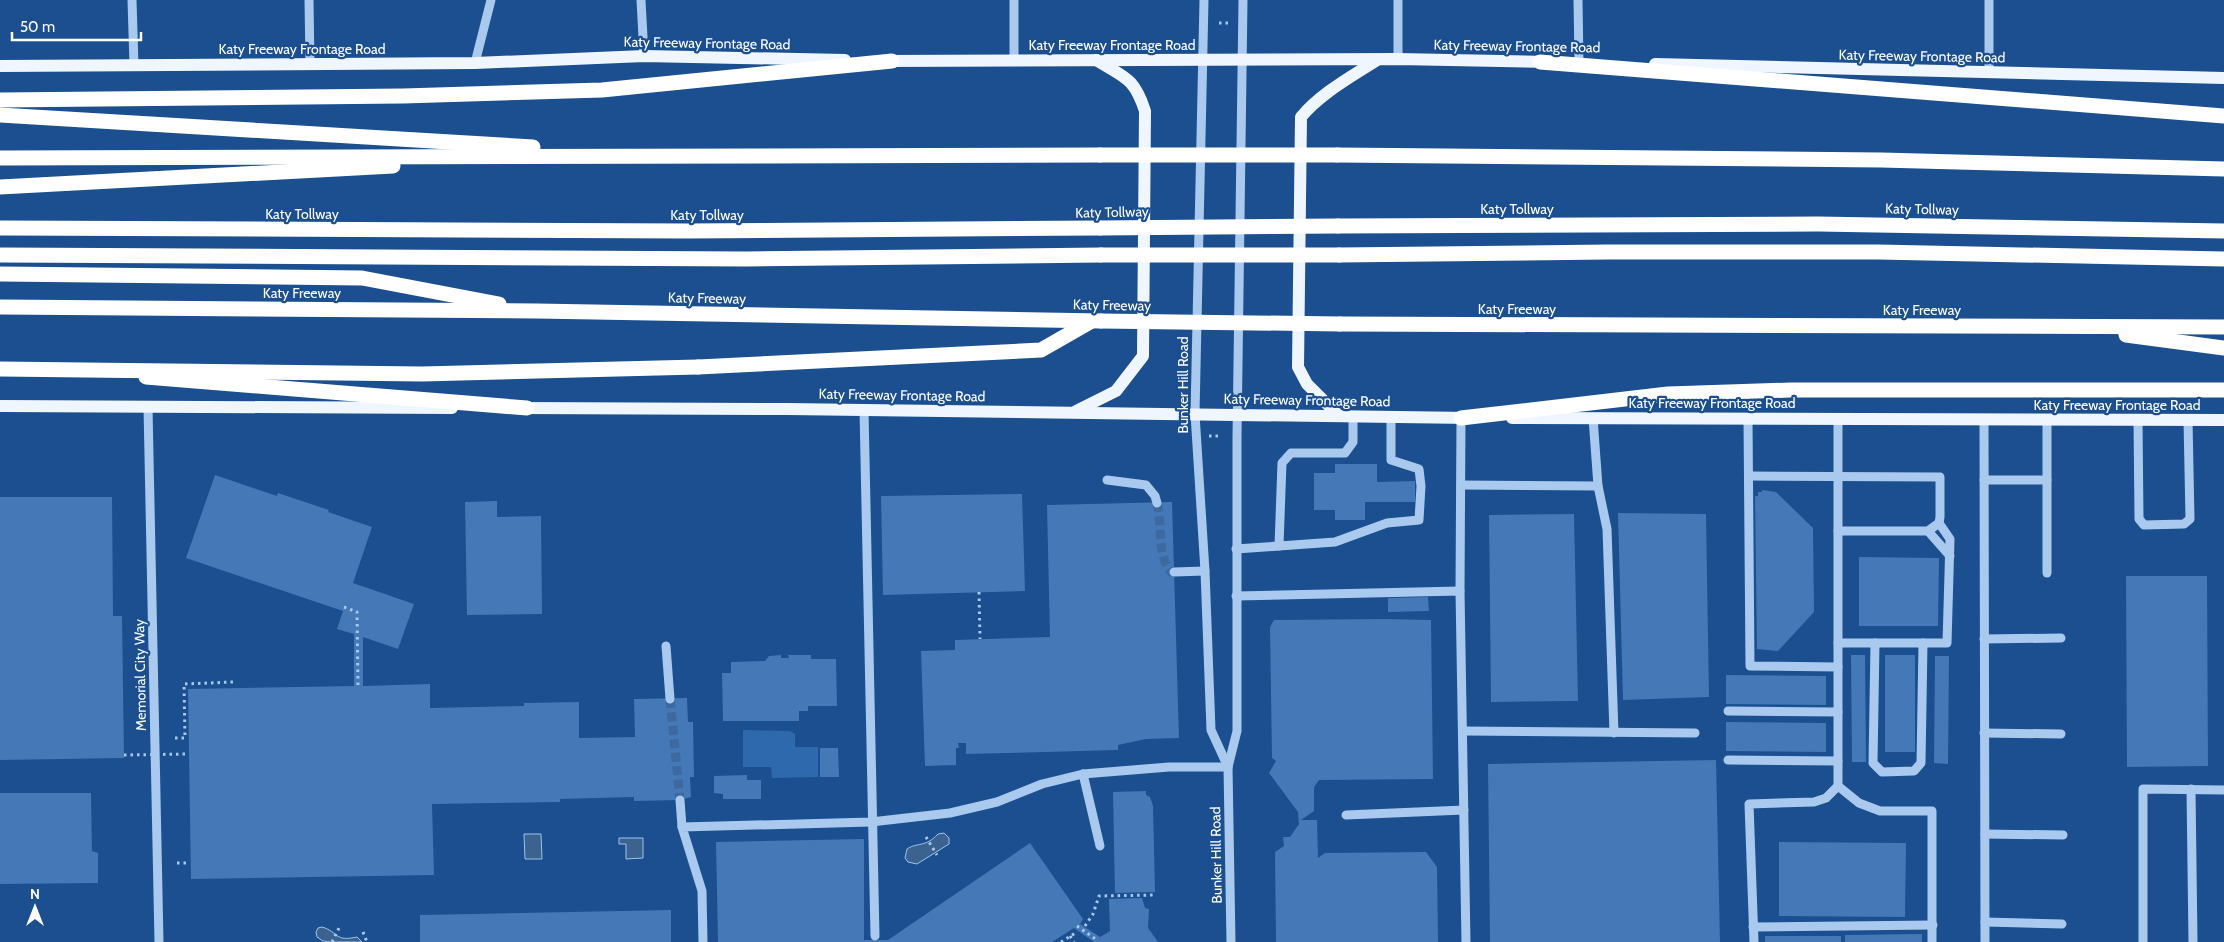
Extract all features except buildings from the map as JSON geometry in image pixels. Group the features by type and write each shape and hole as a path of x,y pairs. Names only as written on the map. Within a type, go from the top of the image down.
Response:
{"highway":[{"path":"0,100 403,96 602,90 892,61"},
{"path":"1540,62 2224,116"},
{"path":"0,115 679,156"},
{"path":"0,158 1337,155 1881,160 2224,169"},
{"path":"0,187 584,156"},
{"name":"Katy Tollway","path":"0,228 658,231 1818,224 2224,231"},
{"path":"0,255 717,259 1101,255 1878,252 2224,259"},
{"path":"0,274 362,278 537,311"},
{"name":"Katy Freeway","path":"0,307 537,311 1340,324 2224,327"},
{"path":"0,369 422,374 698,367 1041,350 1096,321"},
{"path":"2070,327 2224,348"},
{"path":"0,365 527,408"},
{"path":"1461,418 1668,394 1790,390 2224,390"}],"main road":[{"name":"Katy Freeway Frontage Road","path":"0,66 475,63 644,56 892,61 1398,59 2224,78"},
{"path":"1074,412 1116,391 1143,356 1145,111 1138,91 1130,80 1095,60"},
{"path":"1340,416 1307,384 1298,367 1301,117 1311,105 1378,60"},
{"name":"Katy Freeway Frontage Road","path":"0,406 864,410 1461,418 2224,420"}],"street":[{"path":"132,0 134,65"},
{"path":"309,0 310,64"},
{"path":"475,63 491,0"},
{"path":"642,0 644,56"},
{"path":"1014,0 1014,60"},
{"name":"Bunker Hill Road","path":"1204,0 1201,59 1195,414 1205,571 1211,730 1228,767"},
{"name":"Bunker Hill Road","path":"1231,942 1228,767 1236,731 1237,414 1243,0"},
{"path":"1398,0 1398,59"},
{"path":"1578,0 1579,63"},
{"path":"1989,0 1989,72"},
{"name":"Memorial City Way","path":"148,407 159,942"},
{"path":"864,410 875,936"},
{"path":"1279,546 1282,463 1290,454 1345,453 1353,442 1353,416"},
{"path":"1236,549 1335,542 1388,523 1419,520 1421,486 1419,469 1392,460 1391,416"},
{"path":"1461,418 1460,591 1466,942"},
{"path":"1593,418 1598,486 1607,529 1614,733"},
{"path":"1748,418 1750,666 1838,667"},
{"path":"1754,942 1749,804 1814,802 1826,798 1838,786 1838,419"},
{"path":"1984,419 1985,942"},
{"path":"2047,420 2047,573"},
{"path":"2138,420 2139,519 2144,525 2184,524 2190,519 2188,420"},
{"path":"1749,476 1940,477 1939,523 1950,539 1947,642 1838,642"},
{"path":"1107,480 1146,485 1155,496 1157,503"},
{"path":"1984,480 2047,480"},
{"path":"1462,485 1598,486"},
{"path":"1838,530 1928,531 1939,523"},
{"path":"1928,531 1950,556"},
{"path":"1174,572 1205,571"},
{"path":"1236,596 1460,591"},
{"path":"1984,638 2061,638"},
{"path":"1875,642 1873,763 1882,772 1914,771 1922,763 1924,642"},
{"path":"666,646 670,699"},
{"path":"1728,711 1838,712"},
{"path":"1463,731 1695,733"},
{"path":"1984,733 2061,734"},
{"path":"1728,760 1838,761"},
{"path":"682,827 872,822 950,813 997,802 1042,784 1083,774 1169,767 1228,767"},
{"path":"1083,774 1100,846"},
{"path":"1838,786 1859,803 1880,811 1932,811 1932,942"},
{"path":"2143,942 2143,790 2224,790"},
{"path":"2191,790 2193,942"},
{"path":"680,800 682,827 702,891 703,942"},
{"path":"1346,815 1464,810"},
{"path":"1985,834 2063,835"},
{"path":"1985,922 2062,924"},
{"path":"1753,927 1933,925"}],"path":[{"path":"1219,23 1232,23"},
{"path":"1208,436 1218,436"},
{"path":"979,592 980,639"},
{"path":"344,607 357,612 358,686"},
{"path":"175,738 184,738 184,684 233,682"},
{"path":"124,754 188,754"},
{"path":"926,837 937,855"},
{"path":"177,862 189,863"},
{"path":"1085,926 1093,914 1099,896 1154,895"},
{"path":"1077,926 1097,940"},
{"path":"332,942 340,928"},
{"path":"363,932 367,942"},
{"path":"1061,942 1077,932"},
{"path":"1070,936 1074,942"}],"shaded area":[{"path":"743,730 790,731 795,734 795,747 818,747 818,777 772,778 771,767 743,767"},
{"path":"944,833 949,838 949,844 917,864 908,862 905,858 907,849 925,843 938,834"},
{"path":"524,834 541,834 542,859 525,859"},
{"path":"619,838 643,838 643,858 626,859 626,844 619,844"},
{"path":"322,927 340,937 357,937 362,942 323,941 317,937 316,932 318,928"}],"tunnel":[{"path":"1157,503 1163,557 1171,572 1174,572"},
{"path":"670,699 680,800"}]}
